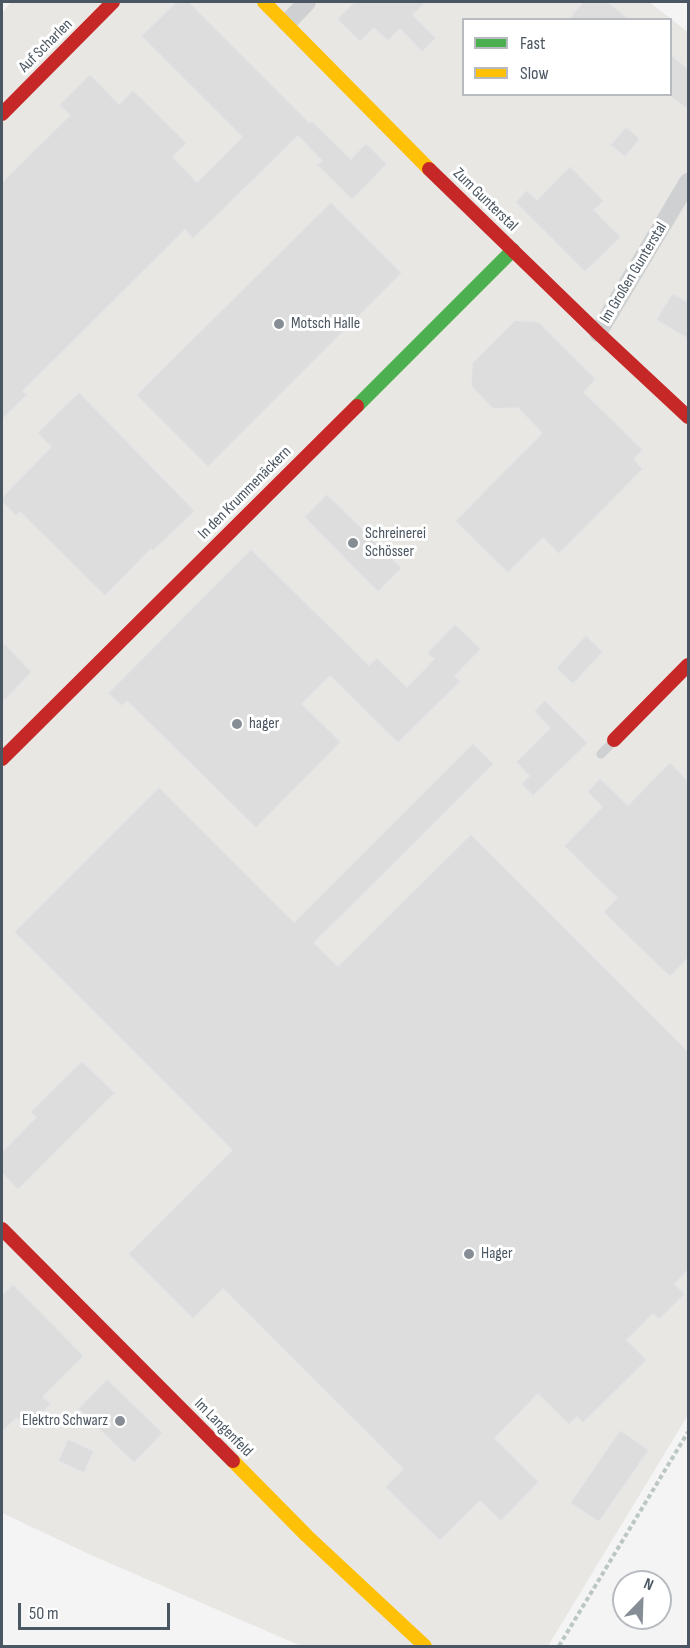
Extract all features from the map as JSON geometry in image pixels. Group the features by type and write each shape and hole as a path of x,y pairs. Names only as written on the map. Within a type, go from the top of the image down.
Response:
{"street":[{"name":"Auf Scharlen","path":"2,114 113,2"},
{"name":"Zum Gunterstal","path":"264,2 419,159 688,417"},
{"path":"287,24 307,2"},
{"name":"Im Großen Gunterstal","path":"598,333 688,182"},
{"name":"In den Krummenäckern","path":"2,759 513,250"},
{"path":"614,740 688,665"},
{"name":"Im Langenfeld","path":"2,1229 308,1536 425,1647"}],"lane":[{"path":"601,754 614,740"}],"path":[{"path":"559,1647 688,1432"}],"shaded area":[{"path":"11,2 649,2 670,18 462,18 462,96 672,96 672,20 688,32 688,1415 548,1646 301,1646 91,1555 2,1513 2,13"}],"building":[{"path":"176,2 189,2 310,123 312,121 351,159 366,143 387,164 352,200 317,165 322,161 298,136 193,239 185,230 23,391 27,395 2,420 2,182 70,115 59,105 90,74 119,104 133,90 187,143 173,157 197,182 242,137 141,36"},
{"path":"354,2 426,2 413,15 436,38 422,52 400,29 388,41 374,28 360,42 337,19"},
{"path":"583,2 608,2 628,18 570,18"},
{"path":"672,56 688,69 688,110 670,96 672,96"},
{"path":"626,127 640,139 625,157 610,145"},
{"path":"570,166 604,201 594,210 621,237 585,272 515,202 527,190 537,200"},
{"path":"331,202 402,273 208,467 136,395"},
{"path":"672,293 688,302 688,339 656,320"},
{"path":"515,320 539,322 596,379 584,392 643,450 634,459 643,469 559,554 543,538 508,573 455,521 542,433 518,408 493,409 471,386 472,363"},
{"path":"79,392 195,511 153,551 151,549 105,596 20,512 16,516 2,502 2,497 51,447 37,433"},
{"name":"Schreinerei Schösser","path":"327,494 402,568 378,592 304,517"},
{"path":"251,549 369,665 377,658 407,687 434,659 427,653 455,624 481,649 455,676 461,681 398,743 330,676 302,704 341,742 256,828 127,701 122,706 108,693"},
{"path":"586,635 603,652 573,684 556,668"},
{"path":"2,641 32,672 2,703"},
{"path":"545,700 588,743 533,796 521,784 529,776 516,762 550,728 534,711"},
{"path":"473,743 494,764 314,943 338,966 471,834 688,1051 688,1270 675,1284 685,1294 659,1320 653,1314 627,1340 647,1360 583,1423 577,1417 569,1425 538,1394 495,1438 539,1482 501,1521 480,1501 440,1541 385,1487 403,1469 223,1289 193,1319 128,1254 232,1150 14,932 159,787 294,922"},
{"path":"670,762 688,781 688,958 670,977 603,912 617,898 564,846 602,807 587,792 600,778 628,805"},
{"path":"82,1061 115,1093 18,1190 2,1173 2,1152 36,1117 30,1112"},
{"path":"13,1284 84,1356 43,1397 51,1404 27,1428 17,1418 2,1432 2,1295"},
{"name":"Elektro Schwarz","path":"107,1379 163,1433 134,1463 78,1409"},
{"path":"620,1430 649,1450 599,1522 570,1503"},
{"path":"68,1439 94,1451 84,1473 58,1461"}],"traffic: fast":[{"path":"357,406 513,250"}],"traffic: slow":[{"path":"264,2 429,169"},
{"path":"233,1461 307,1536 425,1646"}],"traffic: jam":[{"path":"2,114 113,2"},
{"path":"429,169 688,417"},
{"path":"2,759 357,406"},
{"path":"614,740 688,665"},
{"path":"2,1229 233,1461"}],"place":[{"name":"Motsch Halle","path":"279,324"},
{"name":"Schreinerei Schösser","path":"353,543"},
{"name":"hager","path":"237,724"},
{"name":"Hager","path":"469,1254"},
{"name":"Elektro Schwarz","path":"120,1421"}]}
